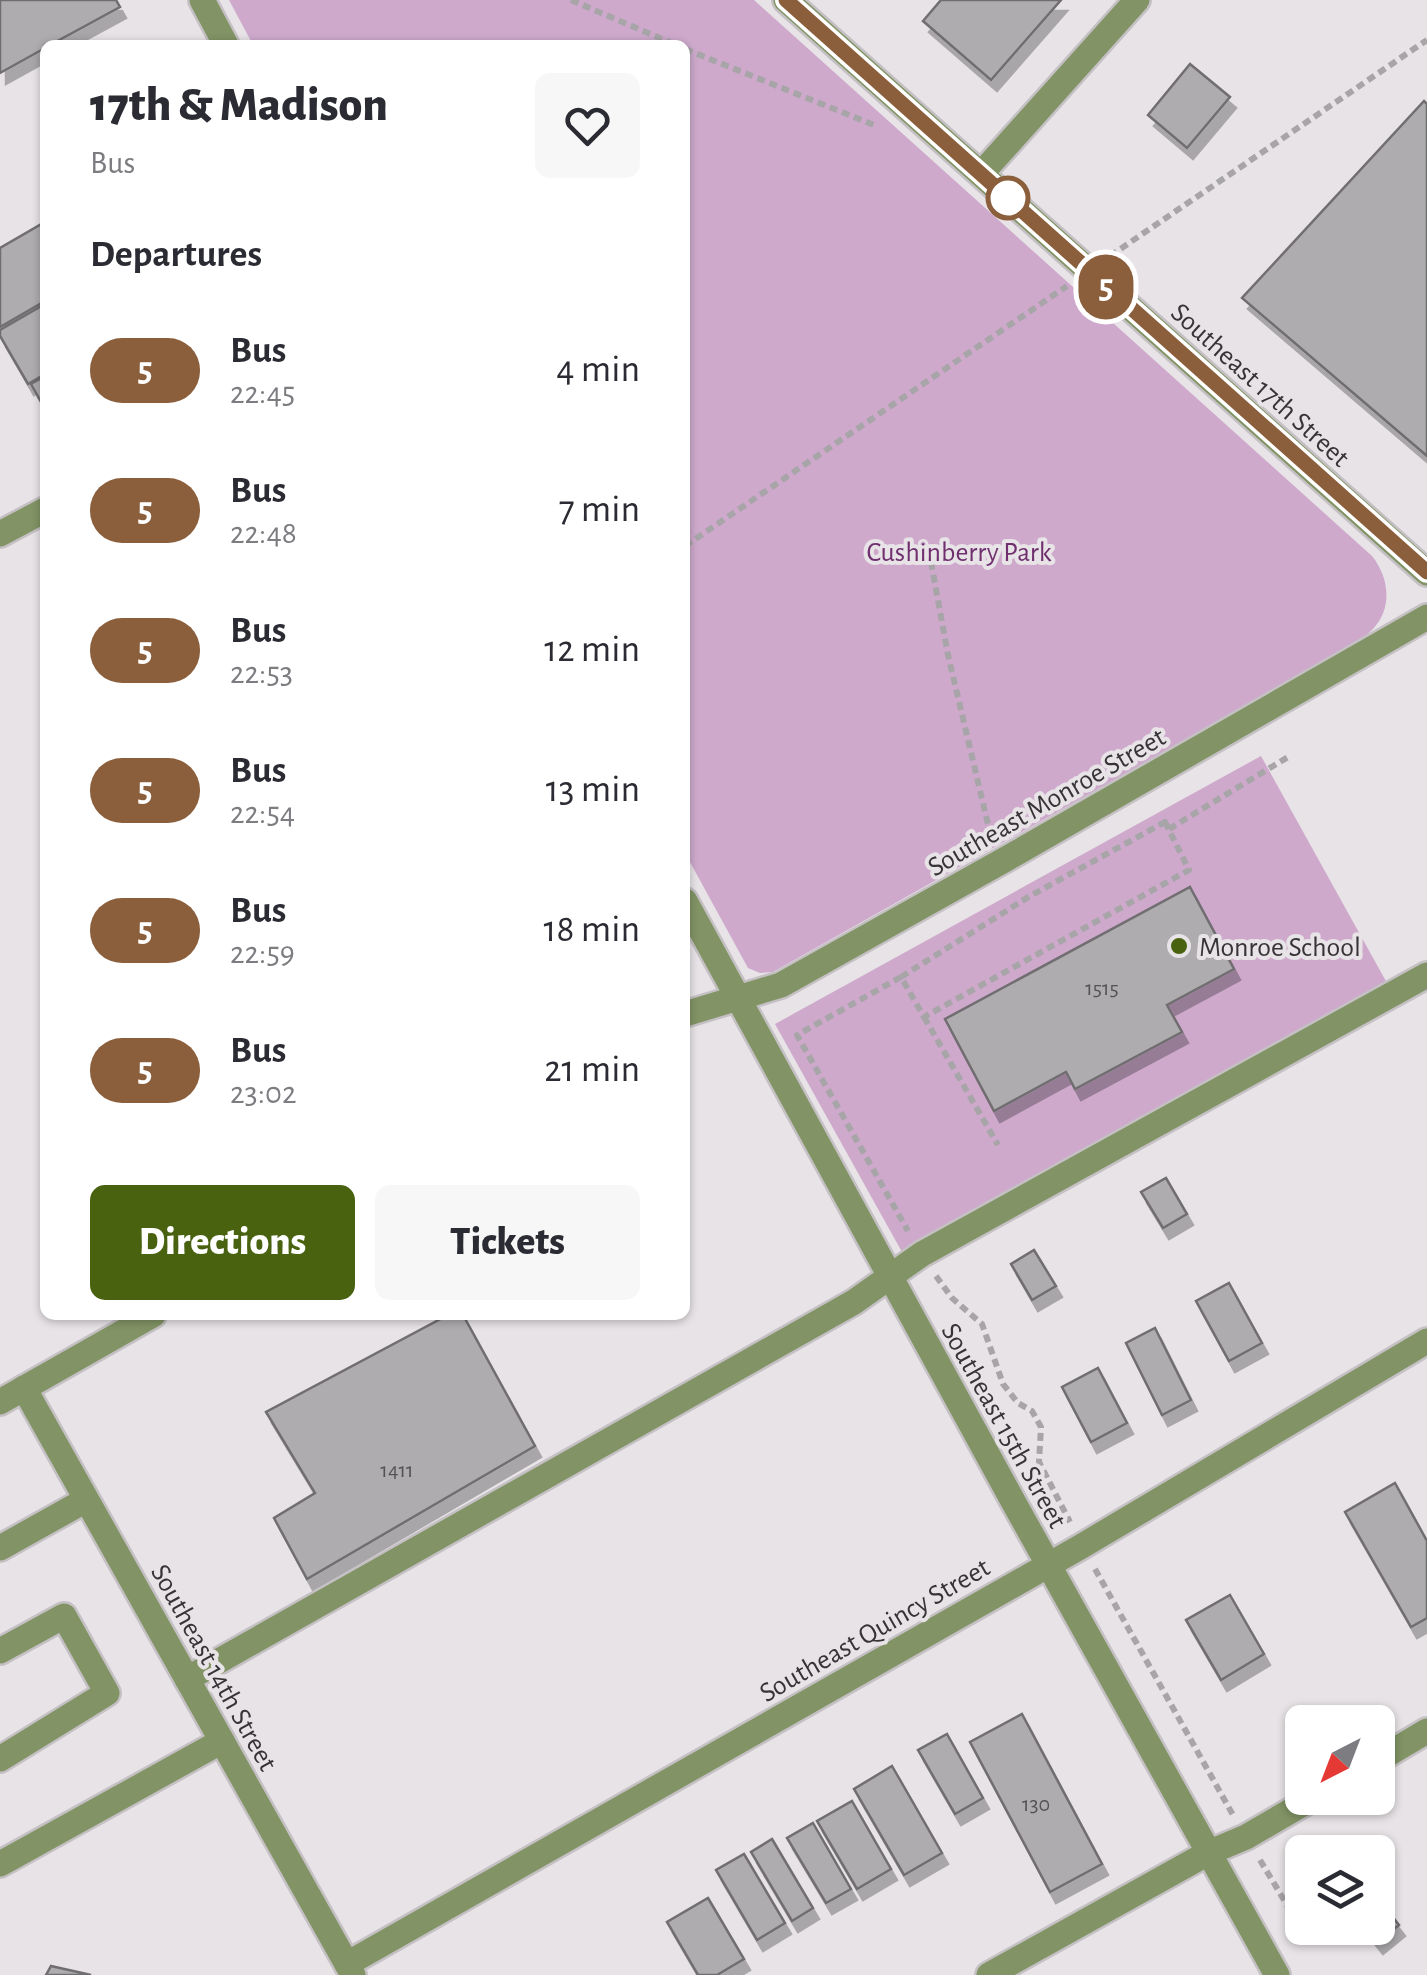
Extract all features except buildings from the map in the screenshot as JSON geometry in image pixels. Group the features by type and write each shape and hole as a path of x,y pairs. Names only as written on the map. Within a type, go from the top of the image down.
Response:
{"street":[{"path":"202,0 223,40"},
{"name":"Southeast 17th Street","path":"786,0 1427,572"},
{"path":"982,174 1137,0"},
{"path":"0,534 40,513"},
{"name":"Southeast Monroe Street","path":"690,1012 781,985 1427,616"},
{"name":"Southeast 15th Street","path":"690,911 1277,1975"},
{"path":"187,1679 836,1312 922,1254 1427,975"},
{"path":"0,1402 144,1320"},
{"name":"Southeast Quincy Street","path":"350,1970 1082,1546 1427,1341"},
{"name":"Southeast 14th Street","path":"24,1388 350,1970"},
{"path":"0,1548 86,1500"},
{"path":"0,1651 64,1616 106,1694 0,1760"},
{"path":"1395,1750 1427,1730"},
{"path":"0,1832 8,1860 222,1741"},
{"path":"989,1975 1285,1814"}],"path":[{"path":"571,0 664,40"},
{"path":"1112,254 1427,40"},
{"path":"690,51 874,125"},
{"path":"690,543 1058,292"},
{"path":"931,562 988,832 1006,859"},
{"path":"1169,829 1288,757"},
{"path":"924,1016 1189,870 1165,822 1030,896 901,977 797,1035 922,1254 952,1298 982,1324 1003,1384 1042,1427 1039,1462 1082,1546 1285,1902"},
{"path":"901,977 998,1145"}],"green space":[{"name":"Cushinberry Park","path":"229,0 754,0 1372,556 1385,583 1384,612 1361,639 1320,664 773,972 760,973 748,968 690,862 690,40 250,40"},
{"path":"1261,756 1387,983 902,1252 775,1024"}],"bus line":[{"name":"5","path":"786,0 1427,572"}],"place":[{"name":"Monroe School","path":"1179,946"}]}
